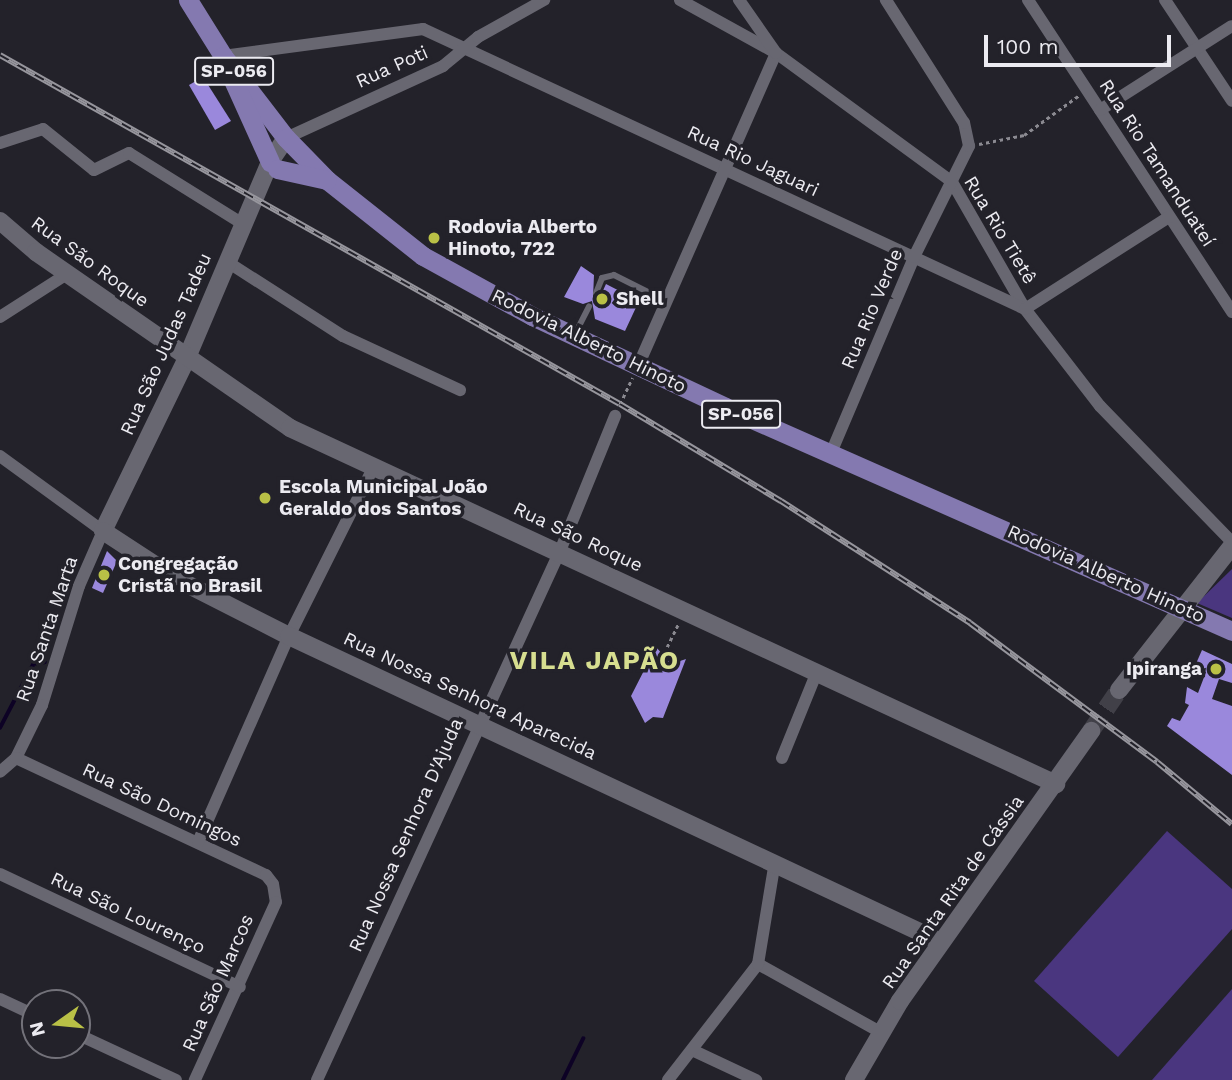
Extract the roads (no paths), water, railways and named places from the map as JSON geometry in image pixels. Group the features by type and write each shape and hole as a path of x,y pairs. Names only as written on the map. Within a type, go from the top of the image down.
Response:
{"main road":[{"name":"Rodovia Alberto Hinoto","path":"188,0 223,56 292,144 327,180 423,256 638,366 1232,631"},
{"path":"223,56 269,172 327,180"}],"street":[{"name":"Rua Poti","path":"292,144 426,75 464,48 544,0"},
{"name":"Rua Rio Tietê","path":"680,0 776,53 952,182 1025,309 1141,452 1232,544"},
{"path":"638,366 727,171 776,53 739,0"},
{"name":"Rua Rio Verde","path":"831,453 914,257 969,146 964,124 886,0"},
{"name":"Rua Rio Tamanduateí","path":"1028,0 1232,312"},
{"path":"1165,0 1232,101"},
{"path":"1100,110 1232,26"},
{"name":"Rua Rio Jaguari","path":"223,56 423,29 1025,309"},
{"path":"0,143 43,129 94,170 129,153 244,222"},
{"name":"Rua São Judas Tadeu","path":"103,531 187,358 244,222 269,172 292,144"},
{"path":"1025,309 1169,218"},
{"name":"Rua São Roque","path":"0,221 67,274 290,428 560,551 1056,784"},
{"path":"226,261 343,336 460,390"},
{"path":"0,317 67,274"},
{"name":"Rua Nossa Senhora D'Ajuda","path":"317,1080 478,722 560,551 615,416"},
{"name":"Rua Nossa Senhora Aparecida","path":"0,456 103,531 175,578 289,636 775,861 941,942"},
{"path":"198,842 289,636 373,468"},
{"name":"Rua Santa Marta","path":"0,772 16,758 42,705 79,586 103,531"},
{"path":"1119,690 1179,608 1232,544"},
{"path":"782,758 817,672"},
{"name":"Rua Santa Rita de Cássia","path":"854,1080 941,942 1056,784 1091,731"},
{"name":"Rua São Domingos","path":"16,758 266,875 276,902"},
{"path":"668,1080 758,964 775,861"},
{"name":"Rua São Lourenço","path":"0,874 240,986"},
{"name":"Rua São Marcos","path":"195,1080 276,902"},
{"path":"758,964 882,1032"},
{"path":"0,999 21,1009"},
{"path":"91,1041 176,1080"},
{"path":"692,1050 756,1080"}],"lane":[{"path":"596,293 602,278 614,275 666,301"},
{"path":"575,336 589,306"}],"waterway":[{"path":"0,728 33,665 45,662"},
{"path":"563,1080 583,1039"}],"tunnel":[{"path":"1091,731 1119,690"}],"railway":[{"path":"0,55 620,404 781,501 970,623 1157,762 1232,824"}],"place":[{"name":"Rodovia Alberto Hinoto, 722","path":"434,238"},
{"name":"Shell","path":"602,299"},
{"name":"Escola Municipal João Geraldo dos Santos","path":"265,498"},
{"name":"Congregação Cristã no Brasil","path":"104,575"},
{"name":"Ipiranga","path":"1216,669"}],"district":[{"name":"VILA JAPÃO","path":"595,661"}]}
